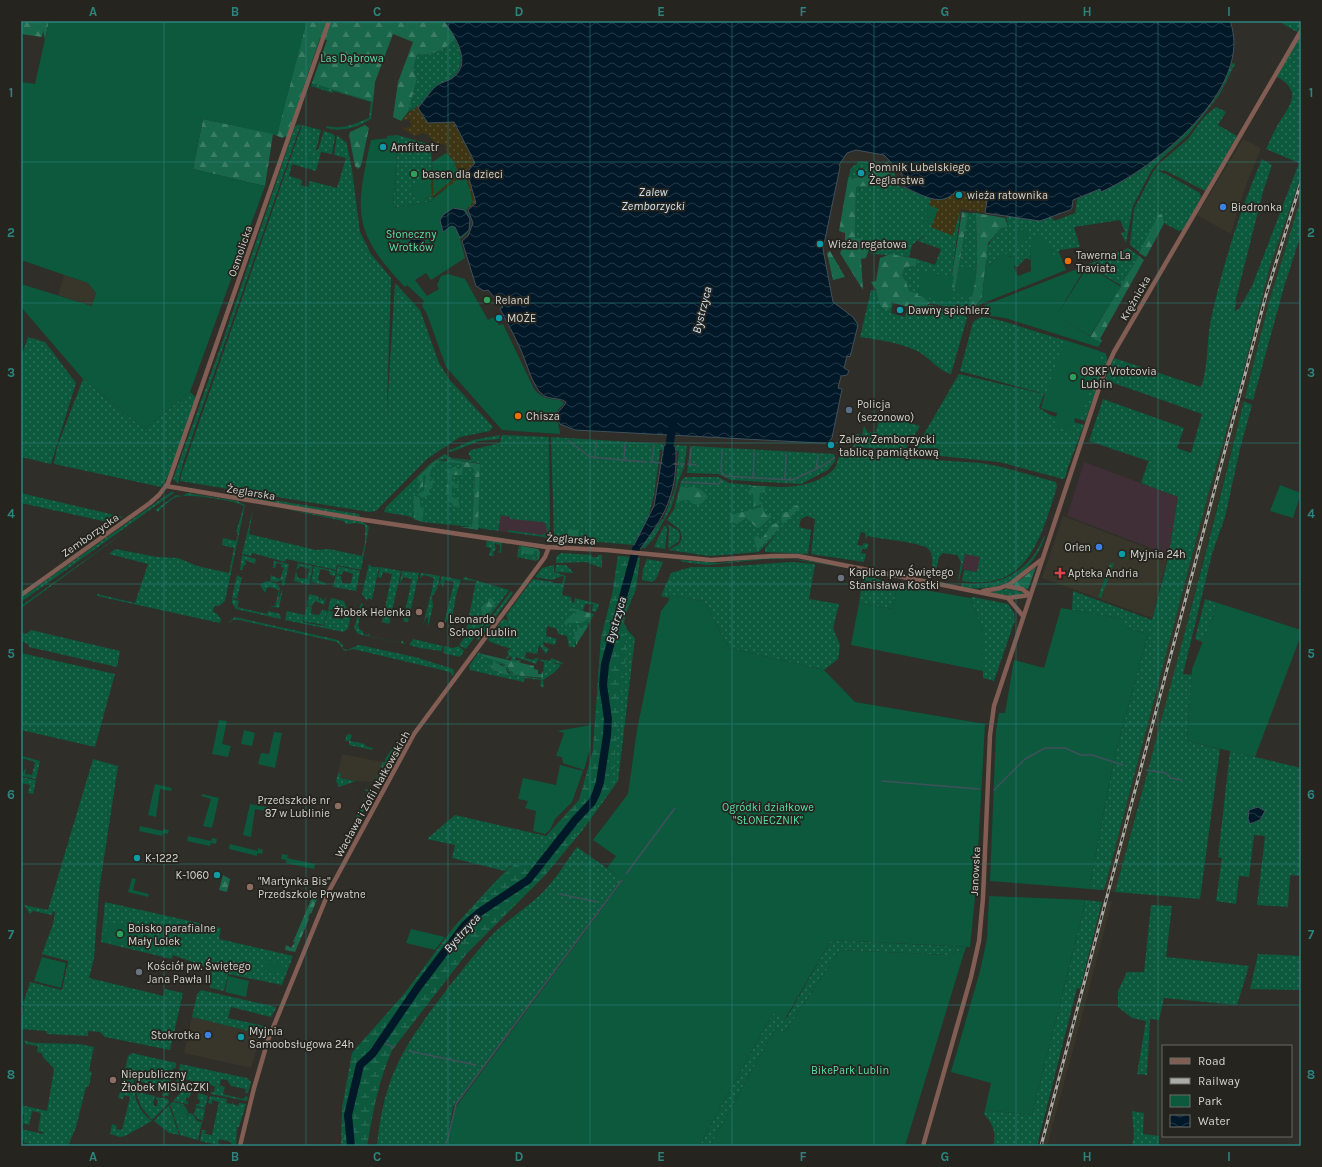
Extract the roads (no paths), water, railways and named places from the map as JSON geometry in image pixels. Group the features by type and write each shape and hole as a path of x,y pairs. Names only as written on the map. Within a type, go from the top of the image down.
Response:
{"street":[{"name":"Osmolicka","path":"166,486 203,385 328,21"},
{"name":"Krężnicka","path":"1030,595 1110,358 1301,31"},
{"name":"Żeglarska","path":"166,486 365,520 549,547 620,551 715,560 777,556 804,557 1008,598 1030,595"},
{"name":"Zemborzycka","path":"21,595 150,503 166,486"},
{"name":"Wacława i Zofii Nałkowskich","path":"240,1146 254,1088 268,1040 329,891 414,734 545,557 549,547"},
{"name":"Żeglarska","path":"975,591 990,590 1005,586 1016,580 1041,560"},
{"name":"Żeglarska","path":"1005,586 1022,589 1030,595"},
{"name":"Janowska","path":"922,1146 976,960 982,914 991,723 997,695 1030,595"},
{"path":"1008,598 1023,616"}],"water":[{"name":"Zalew Zemborzycki","path":"444,21 1230,21 1234,47 1228,73 1214,98 1195,123 1172,145 1147,165 1123,181 1101,192 1100,189 1073,200 1072,208 1070,210 1040,221 985,213 988,195 956,191 944,199 924,196 904,187 902,174 884,155 856,150 847,153 839,165 840,167 823,249 833,302 853,317 858,325 850,357 847,356 844,368 849,371 847,375 841,376 838,388 842,389 832,438 827,443 820,443 575,430 560,424 557,414 566,402 546,397 539,391 532,380 518,343 500,309 503,307 488,290 484,291 476,286 462,241 468,236 473,223 468,210 476,203 467,172 475,163 454,122 428,123 418,108 433,89 439,84 451,79 458,73 461,66 462,58 457,42"},
{"path":"453,208 464,210 470,219 469,230 460,238 455,227 451,226 443,232 440,220 443,215"},
{"path":"410,239 425,240 425,247 409,247"},
{"path":"664,445 675,446 676,468 674,484 659,522 632,560 631,553 634,545 654,506"},
{"path":"1258,807 1265,811 1260,820 1250,824 1248,819 1249,810"}],"waterway":[{"name":"Bystrzyca","path":"668,455 673,423"},
{"path":"569,441 590,457 646,462"},
{"path":"595,457 596,442"},
{"path":"624,460 625,444"},
{"path":"652,462 654,446"},
{"path":"690,464 691,448"},
{"path":"722,450 721,471 725,476 792,480 822,466 834,458"},
{"path":"753,478 754,452"},
{"path":"785,479 786,454"},
{"path":"816,469 818,455"},
{"path":"650,462 662,463"},
{"path":"674,464 684,464"},
{"path":"688,464 696,465"},
{"path":"682,482 719,484 721,480"},
{"name":"Bystrzyca","path":"351,1146 348,1115 360,1065 373,1053 418,987 465,925 480,912 528,880 576,819 592,802 596,794 600,782 607,735 608,719 603,685 605,664 636,549"},
{"path":"994,790 1025,759 1045,748 1065,748 1081,755 1092,755 1123,765"},
{"path":"1146,770 1166,773 1171,778 1182,780"},
{"path":"882,781 979,789"},
{"path":"626,874 675,808"},
{"path":"446,1146 456,1104 622,880"},
{"path":"560,894 597,902"},
{"path":"380,1042 394,1047"},
{"path":"409,1051 476,1065"}],"railway":[{"path":"1041,1146 1266,295 1301,182"}],"place":[{"name":"Amfiteatr","path":"383,147"},
{"name":"Pomnik Lubelskiego Żeglarstwa","path":"861,173"},
{"name":"basen dla dzieci","path":"414,174"},
{"name":"wieża ratownika","path":"959,195"},
{"name":"Biedronka","path":"1223,207"},
{"name":"Wieża regatowa","path":"820,244"},
{"name":"Tawerna La Traviata","path":"1068,261"},
{"name":"Reland","path":"487,300"},
{"name":"Dawny spichlerz","path":"900,310"},
{"name":"MOŻE","path":"499,318"},
{"name":"OSKF Vrotcovia Lublin","path":"1073,377"},
{"name":"Policja (sezonowo)","path":"849,410"},
{"name":"Chisza","path":"518,416"},
{"name":"Zalew Zemborzycki tablicą pamiątkową","path":"831,445"},
{"name":"Orlen","path":"1099,547"},
{"name":"Myjnia 24h","path":"1122,554"},
{"name":"Apteka Andria","path":"1060,573"},
{"name":"Kaplica pw. Świętego Stanisława Kostki","path":"841,578"},
{"name":"Żłobek Helenka","path":"419,612"},
{"name":"Leonardo School Lublin","path":"441,625"},
{"name":"Przedszkole nr 87 w Lublinie","path":"338,806"},
{"name":"K-1222","path":"137,858"},
{"name":"K-1060","path":"217,875"},
{"name":"\"Martynka Bis\" Przedszkole Prywatne","path":"250,887"},
{"name":"Boisko parafialne Mały Lolek","path":"120,934"},
{"name":"Kościół pw. Świętego Jana Pawła II","path":"139,972"},
{"name":"Stokrotka","path":"208,1035"},
{"name":"Myjnia Samoobsługowa 24h","path":"241,1037"},
{"name":"Niepubliczny Żłobek MISIACZKI","path":"113,1080"}],"park label":[{"name":"Las Dąbrowa","path":"352,58"},
{"name":"Słoneczny Wrotków","path":"411,240"},
{"name":"Ogródki działkowe \"SŁONECZNIK\"","path":"768,813"},
{"name":"BikePark Lublin","path":"850,1070"}]}
